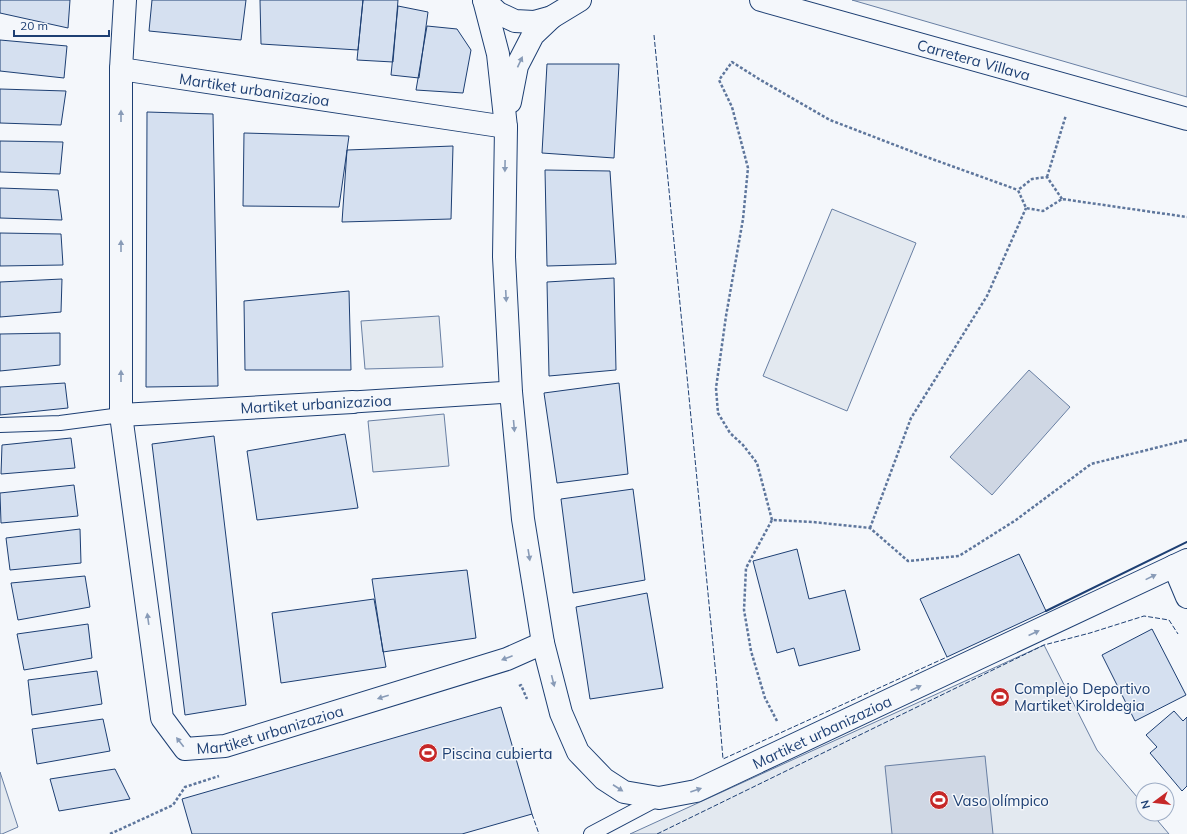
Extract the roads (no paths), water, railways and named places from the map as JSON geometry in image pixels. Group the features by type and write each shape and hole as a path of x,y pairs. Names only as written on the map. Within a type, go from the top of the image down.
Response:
{"street":[{"name":"Martiket urbanizazioa","path":"125,0 121,69 121,415 162,718 185,749 225,746 507,659 543,643"},
{"name":"Martiket urbanizazioa","path":"484,0 498,54 506,127 504,257 511,392 522,519 543,643 561,713 578,752 604,779 624,792 658,798 696,790 1180,563 1187,597"},
{"path":"484,0 498,13 515,21 534,22 568,6"},
{"name":"Carretera Villava","path":"761,0 1187,119"},
{"name":"Martiket urbanizazioa","path":"506,127 517,66 533,35 568,6"},
{"name":"Martiket urbanizazioa","path":"121,69 506,127"},
{"name":"Martiket urbanizazioa","path":"121,415 511,392"}],"lane":[{"path":"0,425 60,423 121,415"},
{"path":"591,834 658,798"}],"place":[{"name":"Complejo Deportivo Martiket Kiroldegia","path":"1000,697"},
{"name":"Piscina cubierta","path":"428,753"},
{"name":"Vaso olímpico","path":"939,800"}]}
